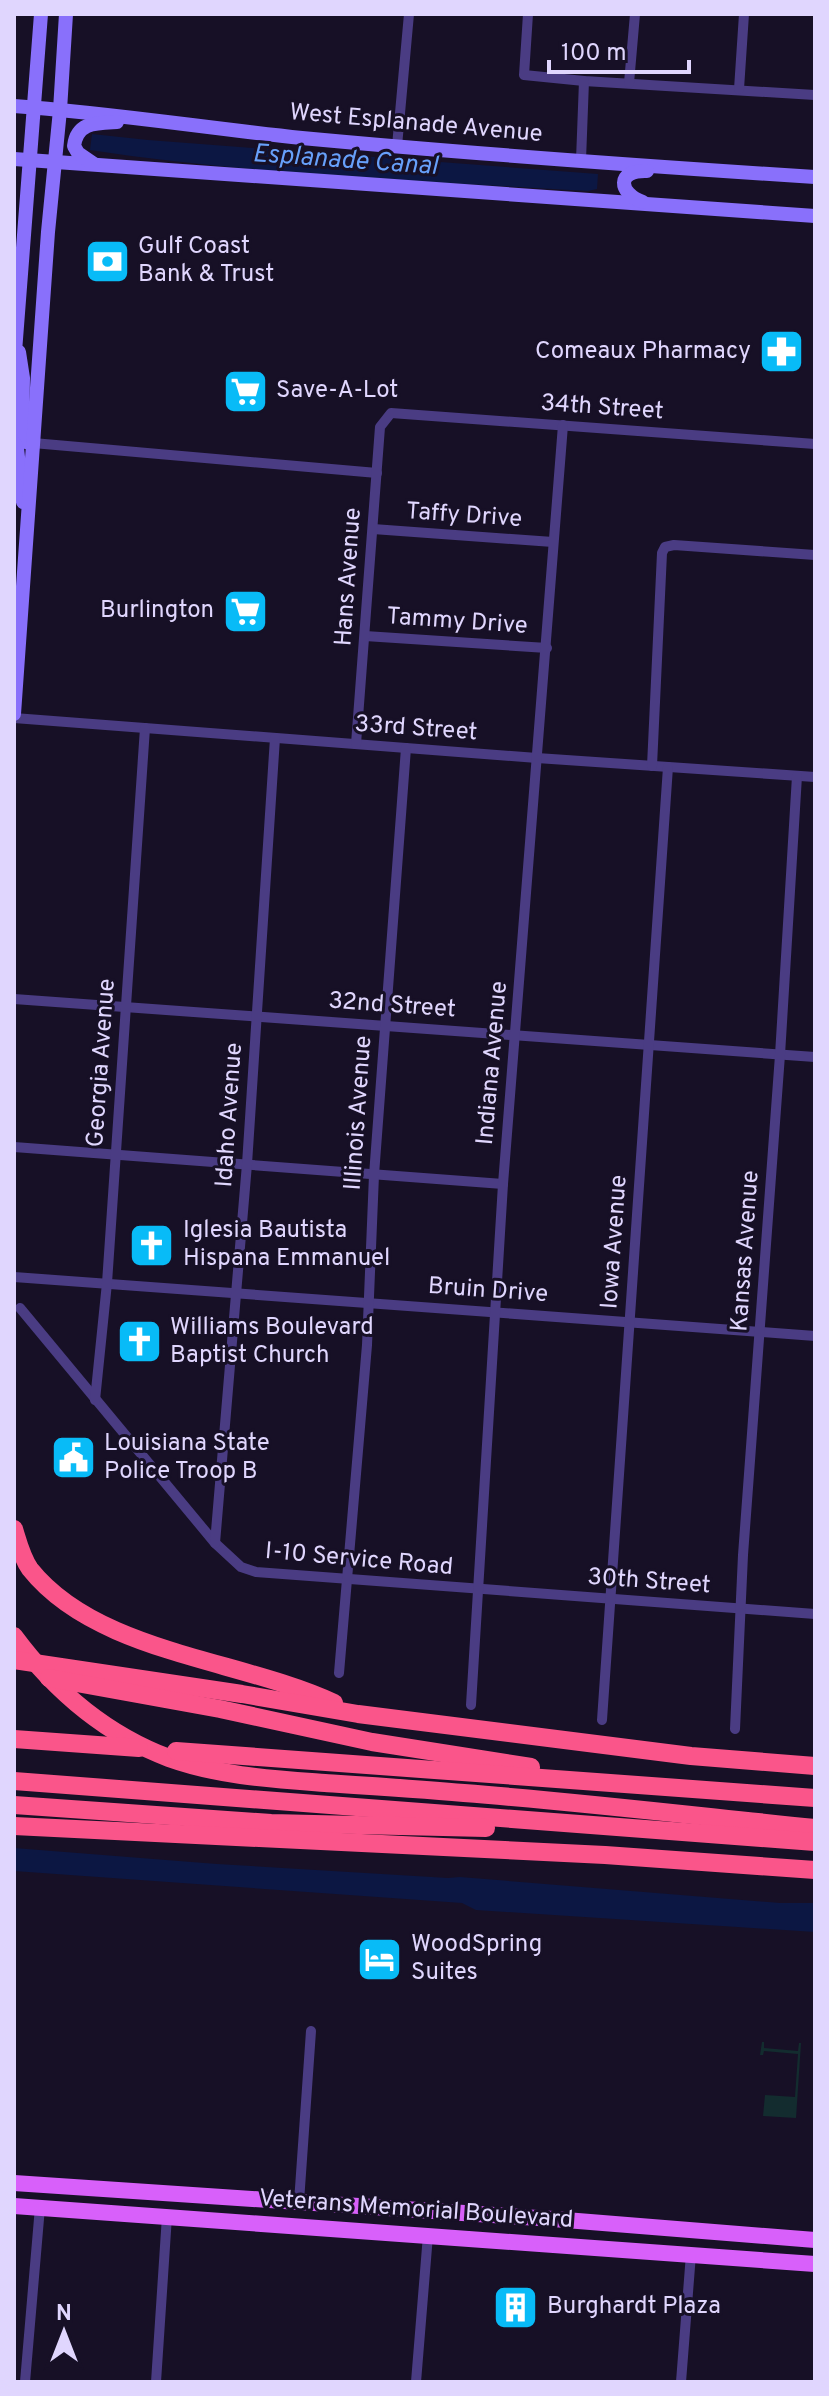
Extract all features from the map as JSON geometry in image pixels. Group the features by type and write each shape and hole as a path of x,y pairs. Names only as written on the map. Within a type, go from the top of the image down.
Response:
{"highway":[{"path":"14,1529 29,1567 59,1597 107,1627 180,1653 264,1676 358,1714"},
{"path":"14,1636 34,1664 84,1710 138,1744 170,1758 211,1770 256,1777 486,1794 815,1828"},
{"path":"14,1660 358,1714 691,1756 815,1766"},
{"path":"14,1672 220,1709 372,1742 656,1787"},
{"path":"14,1739 815,1798"},
{"path":"14,1781 815,1842"},
{"path":"14,1805 287,1823 473,1828 609,1826"},
{"path":"14,1826 605,1855 815,1870"}],"main road":[{"path":"14,365 22,159 34,107 41,14"},
{"path":"14,716 66,14"},
{"name":"West Esplanade Avenue","path":"14,106 250,133 811,179"},
{"path":"94,164 78,153 74,146 79,130 84,126 157,120"},
{"path":"22,159 815,214"},
{"path":"653,205 634,199 625,189 625,179 630,173 723,175 729,170"},
{"path":"16,336 23,378 22,434 26,442 33,443"},
{"path":"14,443 27,530"},
{"name":"Veterans Memorial Boulevard","path":"14,2183 815,2240"},
{"path":"67,2209 72,2197 90,2188"},
{"name":"Veterans Memorial Boulevard","path":"14,2206 815,2264"},
{"path":"167,2216 209,2212 333,2220 341,2217 343,2206"},
{"path":"476,2239 475,2232 480,2224 543,2227 553,2219"},
{"path":"642,2244 653,2237 654,2228"},
{"path":"528,2242 549,2237 712,2249 723,2241 725,2234"},
{"path":"750,2258 752,2248 763,2243 815,2247"}],"street":[{"path":"397,146 409,14"},
{"path":"528,14 524,75 815,95"},
{"path":"629,83 635,14"},
{"path":"739,89 744,14"},
{"path":"581,160 584,81"},
{"name":"34th Street","path":"387,416 391,413 815,444"},
{"name":"Hans Avenue","path":"356,744 380,427 387,416"},
{"name":"Indiana Avenue","path":"471,1705 503,1184 563,425"},
{"path":"33,443 377,473"},
{"name":"Taffy Drive","path":"373,529 553,542"},
{"path":"652,766 662,553 666,547 674,545 815,555"},
{"name":"Tammy Drive","path":"365,636 547,648"},
{"name":"33rd Street","path":"14,716 815,777"},
{"name":"Georgia Avenue","path":"95,1400 107,1283 145,728"},
{"name":"Idaho Avenue","path":"215,1543 247,1164 275,738"},
{"name":"Illinois Avenue","path":"339,1673 369,1302 384,1025 406,748"},
{"name":"Iowa Avenue","path":"602,1720 668,767"},
{"name":"Kansas Avenue","path":"735,1729 740,1609 797,776"},
{"name":"32nd Street","path":"14,999 815,1057"},
{"path":"14,1147 503,1184"},
{"name":"Bruin Drive","path":"14,1277 815,1336"},
{"name":"I-10 Service Road","path":"20,1308 215,1543 241,1567 256,1572 480,1590"},
{"name":"30th Street","path":"480,1590 815,1614"},
{"path":"299,2202 311,2031"},
{"path":"25,2382 40,2207"},
{"path":"156,2382 167,2216"},
{"path":"416,2382 428,2235"},
{"path":"681,2382 691,2254"}],"green space":[{"path":"762,2042 764,2048 798,2051 801,2043 796,2118 763,2116 765,2095 795,2097 798,2054 764,2051 760,2055"}],"water":[{"name":"Esplanade Canal","path":"92,134 598,174 597,189 588,191 401,180 214,166 90,150"},
{"path":"14,1848 815,1903 815,1932 476,1910 462,1903 14,1871"}],"place":[{"name":"Gulf Coast Bank & Trust","path":"107,261"},
{"name":"Comeaux Pharmacy","path":"782,352"},
{"name":"Save-A-Lot","path":"245,391"},
{"name":"Burlington","path":"245,611"},
{"name":"Iglesia Bautista Hispana Emmanuel","path":"152,1245"},
{"name":"Williams Boulevard Baptist Church","path":"139,1342"},
{"name":"Louisiana State Police Troop B","path":"73,1458"},
{"name":"WoodSpring Suites","path":"380,1959"},
{"name":"Burghardt Plaza","path":"516,2307"}]}
